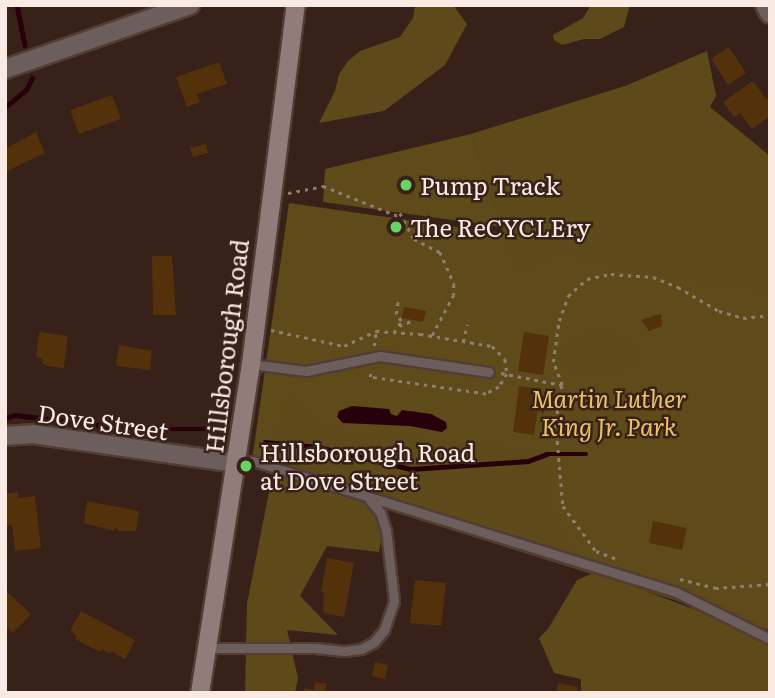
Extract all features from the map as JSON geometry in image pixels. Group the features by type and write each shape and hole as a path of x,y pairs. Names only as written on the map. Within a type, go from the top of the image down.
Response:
{"main road":[{"name":"Hillsborough Road","path":"200,693 251,364 296,5"}],"street":[{"path":"5,69 190,5"},
{"path":"765,5 770,14"},
{"name":"Dove Street","path":"5,436 32,434 236,463"}],"lane":[{"path":"251,364 306,371 380,356 489,372"},
{"path":"236,463 253,461 676,592 770,639"},
{"path":"205,648 316,648 344,651 361,649 374,642 387,623 394,601 386,530 380,512 369,499"}],"path":[{"path":"271,193 299,193 323,186 400,215 414,239 440,252 454,284 454,295 431,338"},
{"path":"620,561 596,551 563,506 556,424 562,385 553,362 559,321 568,296 587,279 611,274 653,277 678,287 719,311 743,318 770,315"},
{"path":"398,301 399,326"},
{"path":"394,333 399,326 414,320"},
{"path":"463,342 467,324"},
{"path":"489,372 562,385"},
{"path":"680,579 715,587 770,584"}],"green space":[{"name":"Pump Track","path":"471,134 502,227 323,202 325,169"},
{"name":"Martin Luther King Jr. Park","path":"289,203 770,272 770,630 251,467"}],"shaded area":[{"path":"415,5 453,5 467,24 445,65 384,111 319,123 335,91 339,74 348,61 360,51 400,37 413,18"},
{"path":"591,5 630,5 624,27 600,39 584,39 562,45 554,40 553,35 583,18"},
{"path":"707,51 716,96 710,107 770,156 770,292 647,274 560,254 517,274 471,134 625,86"},
{"path":"608,332 635,342 641,362 636,367 585,375 566,369 563,353 569,341 580,335"},
{"path":"294,395 330,429 544,450 552,508 575,552 390,490 379,552 327,546 300,596 338,635 287,630 298,678 295,693 245,693 247,604 276,456 280,408"},
{"path":"352,406 389,409 391,414 397,416 402,410 431,414 446,422 447,428 442,432 410,426 343,423 337,417 339,411"},
{"path":"596,572 698,611 770,645 770,693 581,693 581,679 554,673 539,638 548,629 577,580"}],"building":[{"path":"729,47 746,73 728,85 711,59"},
{"path":"219,62 227,84 197,94 200,102 187,107 176,77"},
{"path":"753,81 766,99 770,96 770,116 752,129 740,113 734,117 723,102"},
{"path":"112,95 121,119 79,134 70,110"},
{"path":"36,132 45,153 5,172 5,149"},
{"path":"206,144 208,153 193,157 190,148"},
{"path":"152,256 172,256 176,315 153,315"},
{"path":"404,307 426,311 423,322 402,318"},
{"path":"661,314 662,326 649,331 641,320"},
{"path":"39,332 68,336 64,368 47,366 42,363 42,358 36,357"},
{"path":"524,332 549,336 543,375 518,371"},
{"path":"119,345 152,351 150,370 116,366"},
{"path":"519,386 541,389 534,435 513,432"},
{"path":"18,492 18,498 35,496 41,548 15,551 12,525 5,526 5,494"},
{"path":"87,501 139,511 136,531 118,531 115,527 114,531 84,523"},
{"path":"653,521 687,528 682,550 649,543"},
{"path":"327,558 354,563 344,617 323,613 324,593 321,592"},
{"path":"415,580 446,583 441,626 410,623"},
{"path":"5,590 31,614 13,633 5,625"},
{"path":"81,611 135,640 125,659 111,651 110,654 102,649 100,652 75,639 77,636 70,631"},
{"path":"375,662 388,665 385,679 372,676"},
{"path":"315,682 327,684 325,693 303,693 304,688 314,690"},
{"path":"558,683 578,687 576,693 556,693"}],"waterway":[{"path":"17,5 25,45"},
{"path":"5,107 26,90 32,78"},
{"path":"5,418 15,415 115,427"},
{"path":"133,429 211,429"},
{"path":"265,442 318,447 411,469 528,461 547,454 586,454"}],"place":[{"name":"Pump Track","path":"406,185"},
{"name":"The ReCYCLEry","path":"396,227"},
{"name":"Hillsborough Road at Dove Street","path":"246,466"}]}
